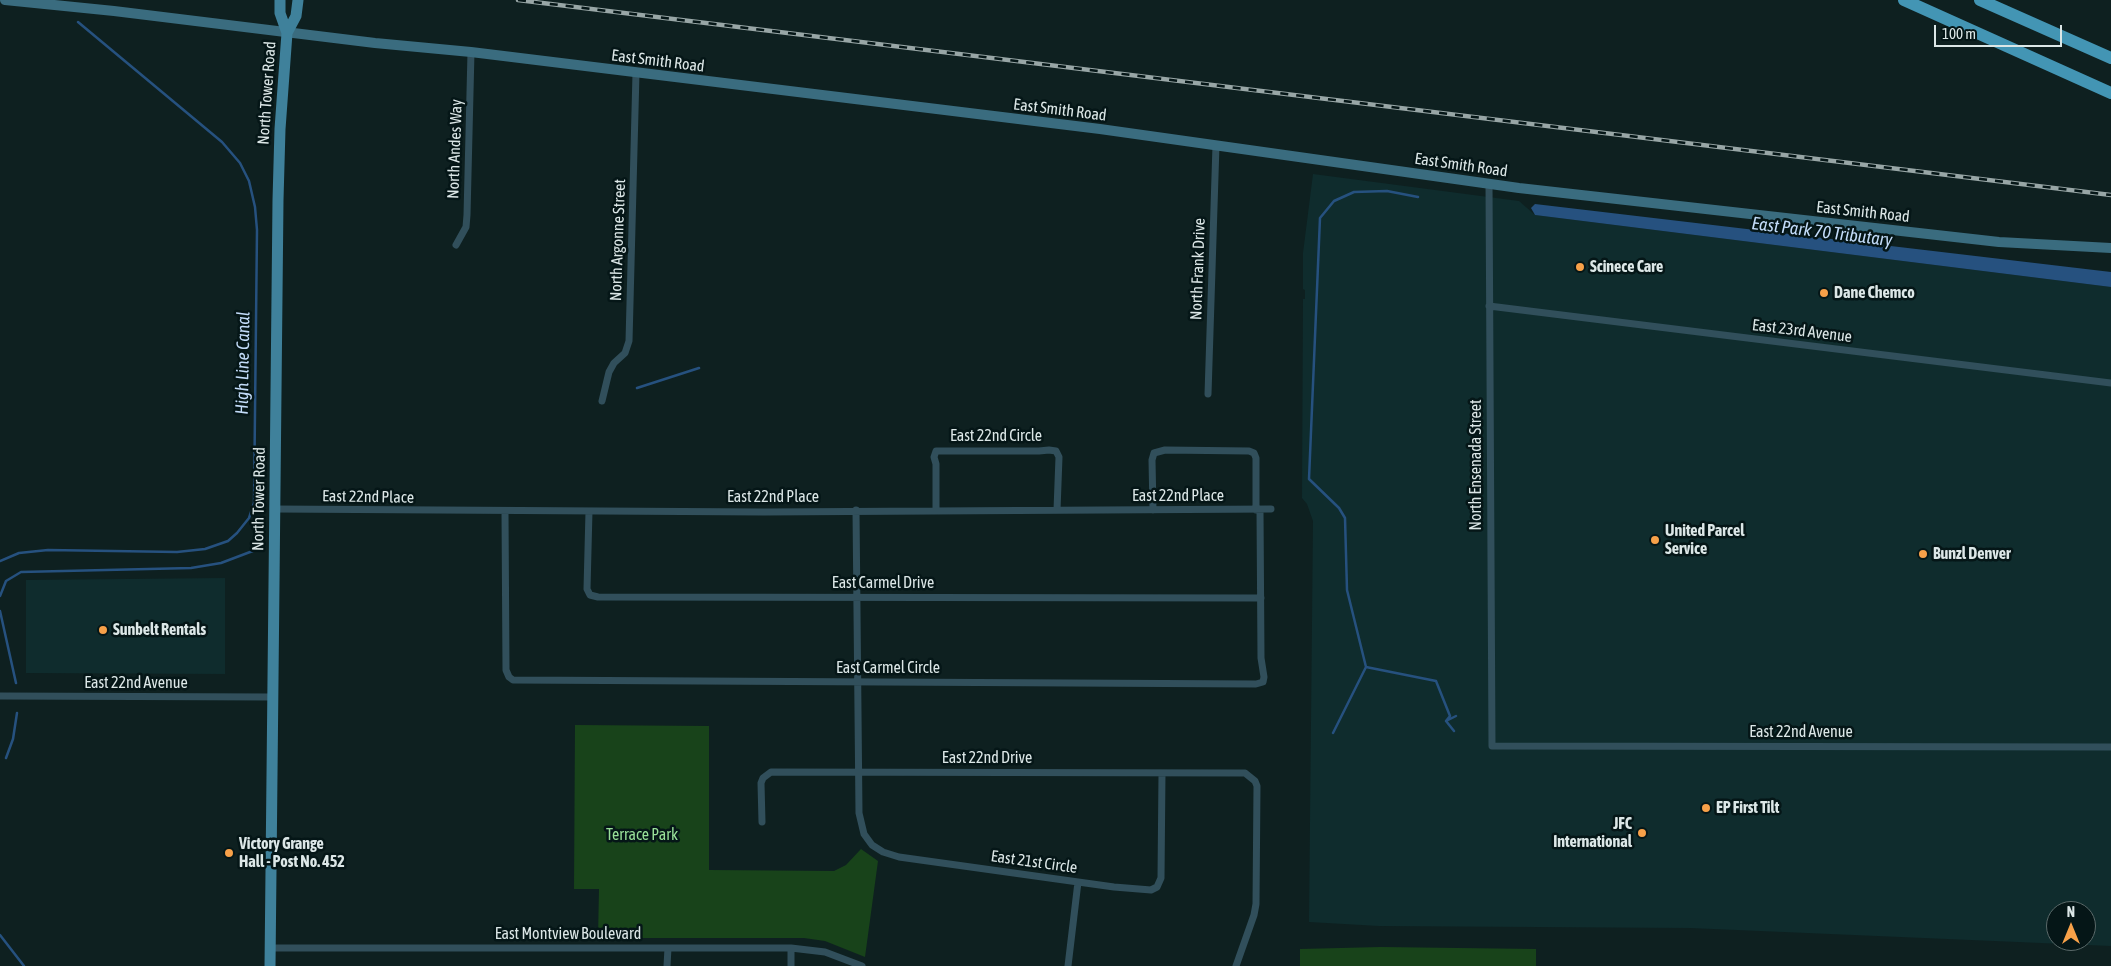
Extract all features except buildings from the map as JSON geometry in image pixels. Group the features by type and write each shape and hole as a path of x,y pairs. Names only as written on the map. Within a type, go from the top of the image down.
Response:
{"highway":[{"path":"1904,0 2111,93"},
{"path":"1980,0 2111,58"}],"main road":[{"name":"North Tower Road","path":"270,966 278,173 287,33 280,13 280,0"},
{"name":"North Tower Road","path":"287,33 296,16 298,0"}],"street":[{"name":"East Smith Road","path":"5,0 114,11 287,33 472,52 1100,129 1490,184 1999,242 2111,248"},
{"name":"North Andes Way","path":"456,246 466,227 467,215 472,52"},
{"name":"North Argonne Street","path":"602,401 609,372 614,363 625,353 629,341 636,73"},
{"name":"North Frank Drive","path":"1208,394 1216,145"},
{"name":"North Ensenada Street","path":"1490,184 1492,746"},
{"name":"East 23rd Avenue","path":"1489,306 2111,383"},
{"name":"East 22nd Circle","path":"936,510 936,464 934,457 936,451 1049,450 1056,451 1059,457 1057,510"},
{"path":"1154,510 1152,460 1154,454 1165,450 1249,451 1254,453 1256,458 1258,510"},
{"name":"East 22nd Place","path":"275,510 506,512 1271,510"},
{"name":"East 21st Circle","path":"856,510 860,826 868,842 877,850 899,857 1148,890 1157,887 1161,878 1162,773"},
{"name":"East Carmel Circle","path":"506,512 506,670 508,677 513,680 1256,684 1263,682 1264,677 1261,658 1258,510"},
{"name":"East Carmel Drive","path":"589,511 587,589 590,594 598,597 1261,598"},
{"name":"East 22nd Avenue","path":"0,696 272,697"},
{"name":"East 22nd Avenue","path":"1492,746 2111,747"},
{"name":"East 22nd Drive","path":"762,822 761,782 771,772 1245,773 1255,780 1257,791 1256,904 1236,966"},
{"path":"1068,966 1078,882"},
{"name":"East Montview Boulevard","path":"270,948 791,948 825,952 862,966"},
{"path":"667,966 668,948"},
{"path":"791,948 791,966"}],"shaded area":[{"path":"1313,174 1519,201 1535,215 2111,287 2111,946 2096,945 2096,901 2046,901 2046,943 1690,928 1379,926 1309,922 1313,521 1307,504 1302,498 1303,299 1305,299 1305,290 1303,289 1303,253"},
{"path":"225,578 225,674 26,673 26,580"}],"green space":[{"name":"Terrace Park","path":"575,725 709,726 709,870 834,871 846,865 861,849 878,861 865,957 825,941 804,938 598,938 599,889 574,889"},
{"path":"1381,947 1536,949 1536,966 1300,966 1300,949"}],"water":[{"path":"1535,204 2111,272 2111,287 1535,215 1531,208"}],"waterway":[{"name":"High Line Canal","path":"0,561 19,553 48,550 177,552 205,549 228,541 237,533 249,518 254,503 257,230 255,207 249,181 240,163 222,142 78,22"},
{"path":"1418,197 1387,191 1354,192 1334,201 1320,218 1309,479 1339,508 1345,518 1347,590 1366,667 1436,681 1450,716 1446,721 1454,731"},
{"path":"637,388 699,368"},
{"path":"0,596 6,581 21,572 191,568 221,563 258,549"},
{"path":"0,611 16,683"},
{"path":"1333,733 1366,667"},
{"path":"6,758 13,739 17,713"},
{"path":"1448,720 1456,716"},
{"name":"High Line Canal","path":"0,935 24,966"}],"railway":[{"path":"518,0 2111,195"}],"place":[{"name":"Scinece Care","path":"1580,267"},
{"name":"Dane Chemco","path":"1824,293"},
{"name":"United Parcel Service","path":"1655,540"},
{"name":"Bunzl Denver","path":"1923,554"},
{"name":"Sunbelt Rentals","path":"103,630"},
{"name":"EP First Tilt","path":"1706,808"},
{"name":"JFC International","path":"1642,833"},
{"name":"Victory Grange Hall - Post No. 452","path":"229,853"}],"water label":[{"name":"East Park 70 Tributary","path":"1822,232"}]}
